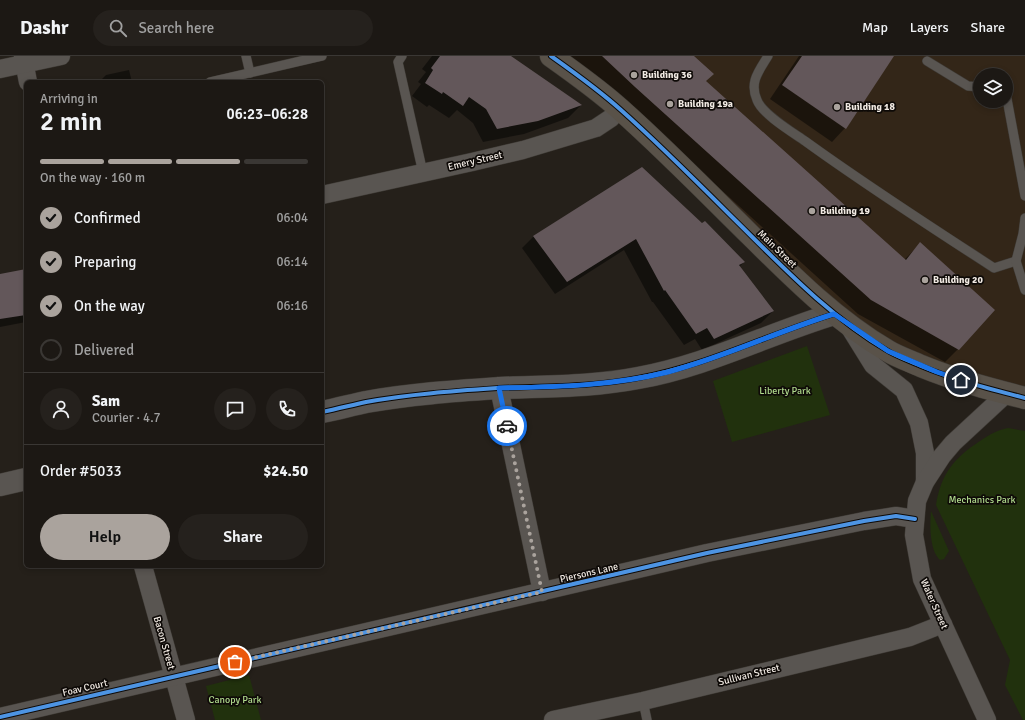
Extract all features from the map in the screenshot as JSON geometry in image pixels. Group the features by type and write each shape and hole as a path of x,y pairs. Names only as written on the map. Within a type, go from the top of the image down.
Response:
{"main road":[{"name":"Main Street","path":"551,56 595,88 620,109 841,320 888,351 911,362 965,382 1016,395"}],"street":[{"path":"0,69 23,60 61,56"},
{"path":"23,60 28,80"},
{"name":"Emery Street","path":"324,195 523,150 596,128 611,118 620,109"},
{"path":"324,412 388,399 499,388 584,385 638,378 669,371 747,346 789,329 841,320 873,365 904,390 919,423 925,453 925,482"},
{"path":"499,388 542,592"},
{"path":"925,482 942,456 953,443 1016,395"},
{"path":"0,485 24,479"},
{"name":"Water Street","path":"925,482 917,501 914,535 922,578 987,720"},
{"name":"Piersons Lane","path":"174,677 706,553 864,521 896,516 915,519"},
{"name":"Bacon Street","path":"144,568 186,720"},
{"name":"Sullivan Street","path":"553,720 643,701 910,637 943,624"},
{"name":"Foav Court","path":"0,717 174,677"}],"lane":[{"path":"246,56 250,73"},
{"path":"219,80 322,56"},
{"path":"402,56 398,62 424,173"},
{"path":"768,56 755,78 753,89 757,102 771,117 852,175 994,268 1016,261"},
{"path":"927,61 968,86 973,86"},
{"path":"1009,108 1025,196"},
{"path":"1025,218 1023,234 1016,261 1025,290"},
{"path":"643,701 647,720"}],"shaded area":[{"path":"551,56 1025,56 1025,398 888,351"}],"green space":[{"name":"Liberty Park","path":"807,346 830,415 732,442 713,381"},
{"name":"Mechanics Park","path":"1008,428 1025,431 1025,720 1023,720 1005,685 1010,660 936,505 941,484 950,468 956,461 971,447 997,431"},
{"path":"931,511 949,551 944,559 940,560 936,556 932,544"},
{"name":"Canopy Park","path":"249,675 261,720 215,720 206,686"}],"building":[{"path":"440,56 511,56 582,105 538,121 497,129 486,109 469,97 463,106 443,92 442,94 425,83 433,70 431,68"},
{"path":"602,56 694,56 714,74 706,81 906,260 920,242 995,310 959,350 871,300"},
{"name":"Building 18","path":"802,56 894,56 846,129 782,85"},
{"path":"642,167 702,223 705,221 745,262 739,265 774,311 714,339 707,328 696,334 665,290 664,291 636,239 567,282 533,236"},
{"path":"24,269 24,315 0,319 0,274"}],"cycle path":[{"path":"551,56 596,89 649,135 767,252 805,288 845,322 896,355 947,376 1025,398"},
{"path":"324,412 366,402 416,395 499,388 586,385 638,378 688,366 834,314"},
{"path":"0,717 707,553 864,521 896,516 915,519"}],"way so far":[{"path":"235,662 542,592 507,426"}],"place":[{"name":"Building 36","path":"634,75"},
{"name":"Building 19a","path":"670,104"},
{"name":"Building 18","path":"837,107"},
{"name":"Building 19","path":"812,211"},
{"name":"Building 20","path":"925,280"}],"route":[{"path":"507,426 499,388 584,385 638,378 669,371 747,346 789,329 834,314 888,351 911,362 961,380"}]}
